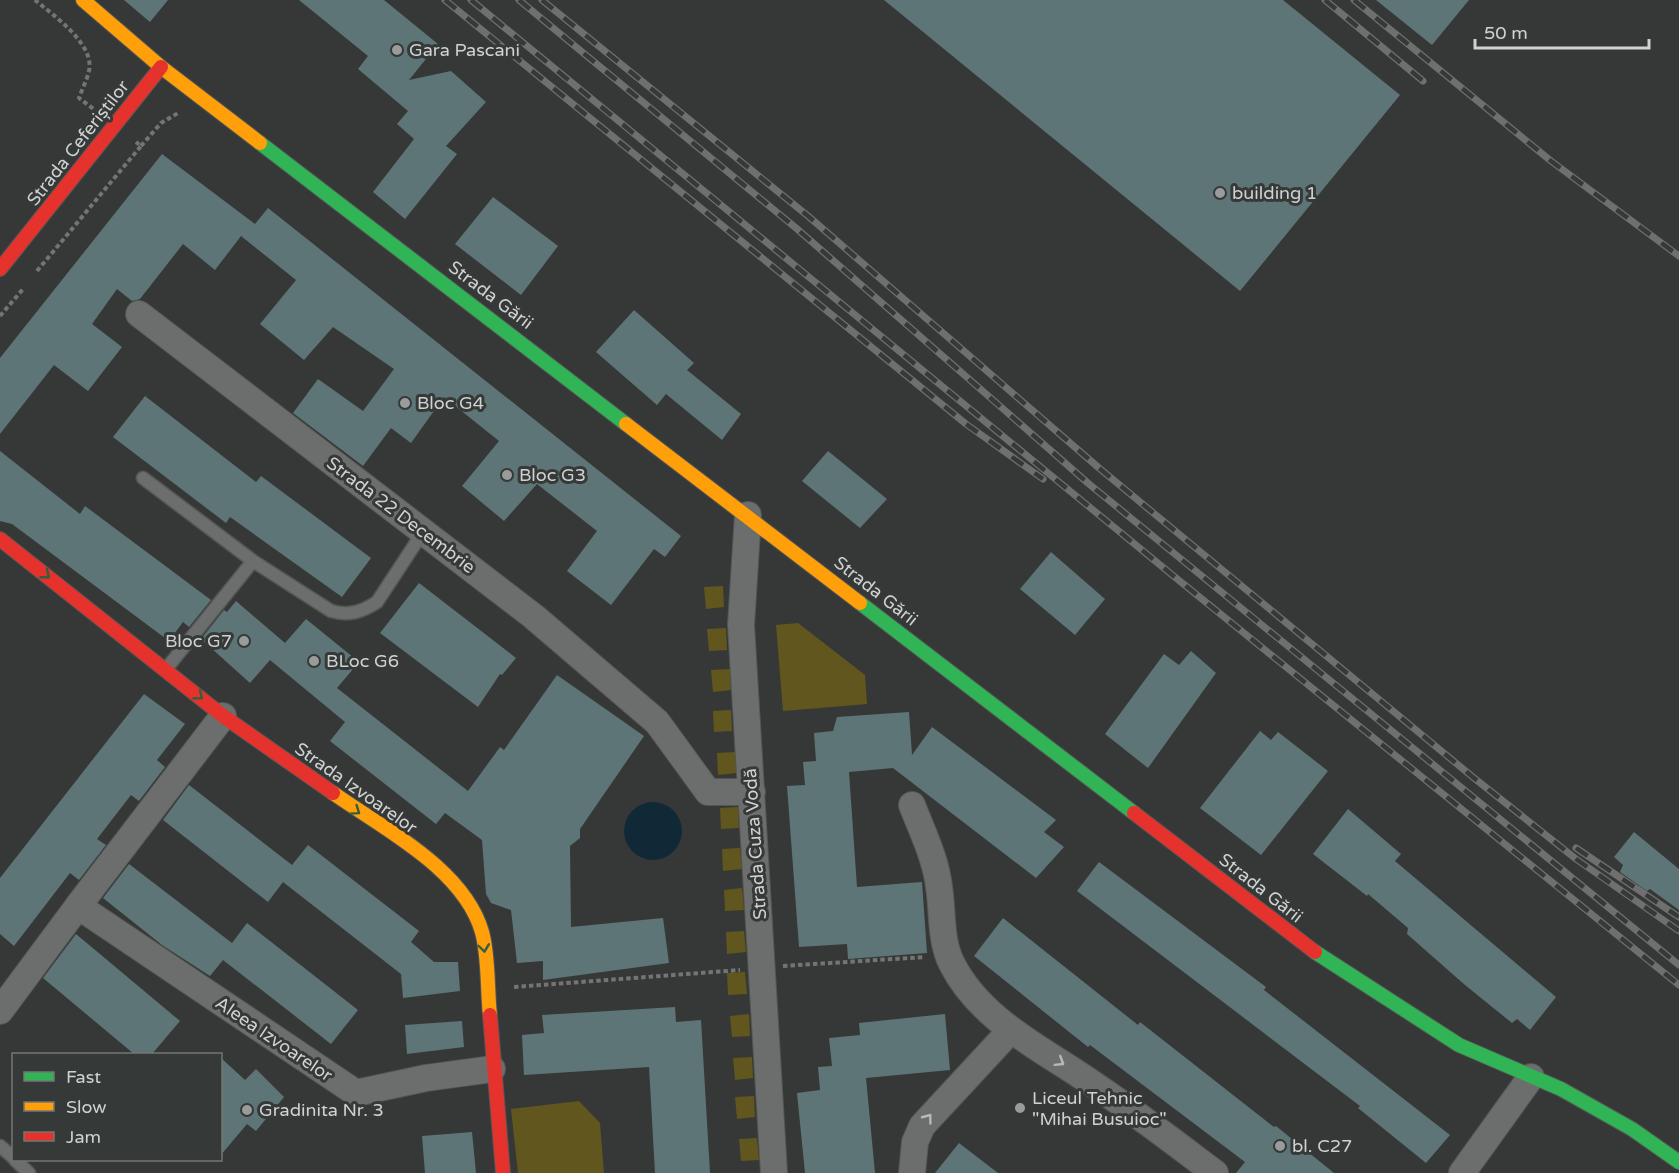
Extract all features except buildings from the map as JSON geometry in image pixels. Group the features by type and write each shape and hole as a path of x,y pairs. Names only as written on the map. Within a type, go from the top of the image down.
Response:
{"street":[{"name":"Strada Gării","path":"82,0 161,67 1328,962 1459,1045 1561,1089 1594,1107 1679,1162"},
{"name":"Strada Ceferiștilor","path":"0,269 161,67"},
{"name":"Strada 22 Decembrie","path":"140,314 533,616 657,722 708,792 752,792"},
{"name":"Strada Cuza Vodă","path":"748,515 741,624 774,1173"},
{"name":"Strada Izvoarelor","path":"0,539 223,716 445,872 465,896 479,919 485,953 492,1069 503,1173"},
{"path":"0,1011 223,716"},
{"path":"912,805 928,845 939,885 945,938 952,963 972,992 1010,1031 1091,1082 1215,1173"},
{"name":"Aleea Izvoarelor","path":"78,906 356,1093 426,1078 492,1069"},
{"path":"912,1173 915,1142 921,1125 1010,1031"},
{"path":"1462,1173 1531,1077"}],"lane":[{"path":"143,478 253,561 331,611 344,615 367,609 377,602 423,532"},
{"path":"166,669 253,561"},
{"path":"0,1146 12,1157"},
{"path":"16,1161 29,1173"}],"path":[{"path":"35,0 72,32 87,52 90,69 79,98 87,103"},
{"path":"0,316 161,123 177,115 196,93"},
{"path":"131,138 141,146"},
{"path":"488,989 939,957 952,963"}],"shaded area":[{"path":"723,586 724,607 706,609 704,587"},
{"path":"798,623 865,675 867,704 783,711 776,625"},
{"path":"726,628 727,650 709,651 707,629"},
{"path":"730,669 731,690 713,692 711,670"},
{"path":"731,710 732,731 714,732 713,711"},
{"path":"735,752 737,773 718,775 717,753"},
{"path":"738,807 739,828 721,829 720,808"},
{"path":"740,848 742,869 723,871 722,849"},
{"path":"742,888 744,910 725,911 724,890"},
{"path":"744,931 746,952 727,954 726,932"},
{"path":"745,972 747,994 728,995 727,973"},
{"path":"749,1014 750,1036 732,1037 730,1016"},
{"path":"752,1057 753,1078 735,1080 733,1058"},
{"path":"754,1096 755,1117 737,1119 735,1097"},
{"path":"579,1101 600,1123 604,1173 518,1173 511,1109"},
{"path":"757,1138 759,1160 741,1161 739,1139"}],"water":[{"path":"653,802 664,804 677,815 682,831 680,842 669,855 653,860 642,858 629,847 624,831 626,820 637,807"}],"railway":[{"path":"445,0 966,424 1043,479"},
{"path":"471,0 1176,578 1679,985"},
{"path":"519,0 796,228 1089,484 1679,965"},
{"path":"542,0 808,216 1099,468 1474,778 1576,859 1679,931"},
{"path":"1325,0 1423,81"},
{"path":"1354,0 1551,161 1679,256"},
{"path":"1576,848 1679,917"}],"traffic: fast":[{"path":"260,143 626,424"},
{"path":"860,603 1134,813"},
{"path":"1315,952 1459,1045 1561,1089 1632,1129 1679,1162"}],"traffic: slow":[{"path":"83,0 161,67 260,143"},
{"path":"626,424 860,603"},
{"path":"333,793 420,852 458,889 473,909 484,942 490,1015"}],"traffic: jam":[{"path":"0,269 161,67"},
{"path":"0,539 223,716 333,793"},
{"path":"1134,813 1315,952"},
{"path":"490,1015 503,1173"}],"place":[{"name":"Gara Pascani","path":"397,50"},
{"name":"building 1","path":"1220,193"},
{"name":"Bloc G4","path":"405,403"},
{"name":"Bloc G3","path":"507,475"},
{"name":"Bloc G7","path":"244,641"},
{"name":"BLoc G6","path":"314,661"},
{"name":"Liceul Tehnic \"Mihai Busuioc\"","path":"1020,1108"},
{"name":"Gradinita Nr. 3","path":"247,1110"},
{"name":"bl. C27","path":"1280,1146"}]}
